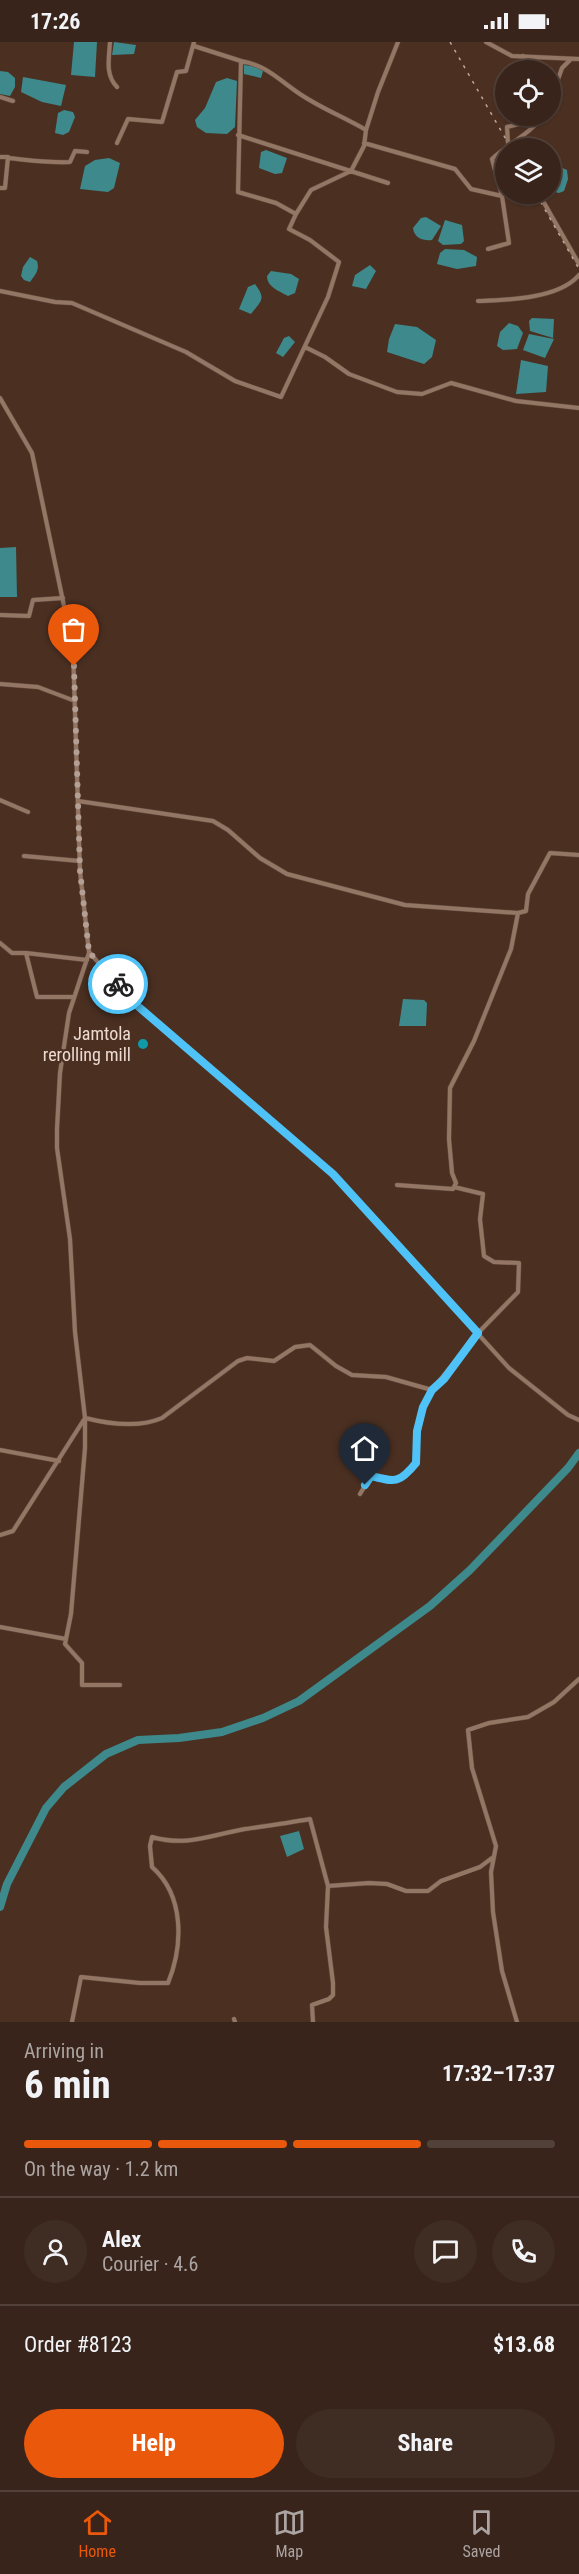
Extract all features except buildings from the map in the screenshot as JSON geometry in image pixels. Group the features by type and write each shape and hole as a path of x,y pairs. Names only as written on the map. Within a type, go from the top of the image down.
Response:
{"street":[{"path":"110,42 110,80 117,87"},
{"path":"0,291 55,302 72,303 186,352 235,381 281,397 328,297 339,262 310,240 289,229 311,190 351,171 364,143 366,130 398,42"},
{"path":"486,42 512,56 579,59"},
{"path":"117,143 128,119 162,123 177,72 186,71 194,44 241,61 257,63 279,77 297,93 366,130"},
{"path":"523,56 524,60"},
{"path":"561,71 571,59"},
{"path":"241,61 238,192 276,203 296,214"},
{"path":"0,97 13,101"},
{"path":"508,138 507,127 511,126"},
{"path":"518,138 536,126"},
{"path":"238,135 388,183"},
{"path":"364,143 447,166 460,173 471,189 495,194"},
{"path":"0,157 37,163 70,162 75,151 87,152"},
{"path":"495,156 492,159 495,170"},
{"path":"0,189 4,188 8,158"},
{"path":"488,249 509,243 503,204"},
{"path":"545,204 579,264"},
{"path":"478,301 516,299 545,293 574,281 579,274"},
{"path":"305,346 350,374 397,392 422,394 451,383 516,402 579,408"},
{"path":"0,398 32,453 73,649 80,861 89,952 69,1013 60,1073 57,1148 70,1239 75,1332 85,1418 85,1448 71,1614 65,1644 82,1663 82,1685 120,1685"},
{"path":"0,615 28,616 33,600 63,598"},
{"path":"0,684 38,687 75,701"},
{"path":"0,801 28,812"},
{"path":"78,801 213,821 228,830 260,858 287,874 405,905 518,914 526,911 528,894 550,853 579,855"},
{"path":"24,856 80,861"},
{"path":"454,1187 449,1139 450,1088 474,1041 511,949 518,914"},
{"path":"0,943 12,953 87,960"},
{"path":"89,952 133,1002 333,1174 509,1368 568,1415 579,1420"},
{"path":"27,953 37,997 74,997"},
{"path":"360,1494 371,1476 385,1481 399,1480 416,1463 417,1431 423,1407 432,1390 444,1379 478,1333 518,1292 520,1265 517,1262 494,1262 484,1256 480,1219 483,1194 454,1187 453,1189 397,1185"},
{"path":"85,1418 116,1422 154,1421 162,1418 238,1361 248,1358 274,1361 302,1345 315,1348 336,1366 352,1375 386,1377 432,1390"},
{"path":"0,1535 14,1531 85,1418"},
{"path":"0,1450 59,1461"},
{"path":"0,1628 66,1639"},
{"path":"517,2022 502,1971 493,1912 491,1872 496,1846 472,1768 468,1730 489,1723 528,1717 554,1702 566,1688 579,1679"},
{"path":"72,2022 81,1977 140,1983 168,1983 180,1926 169,1889 152,1867 150,1846 152,1837 177,1841 201,1840 242,1829 310,1819 328,1886 326,1927 333,1995 329,1999 312,2004 313,2022"},
{"path":"328,1886 369,1883 387,1884 416,1892 428,1891 441,1881 480,1867 493,1858"}],"water":[{"path":"74,42 97,42 95,77 71,75"},
{"path":"114,42 136,45 134,54 112,55"},
{"path":"244,65 258,67 263,71 261,78 244,74"},
{"path":"0,71 8,72 15,78 15,87 10,96 0,94"},
{"path":"23,77 66,85 61,106 42,102 21,92"},
{"path":"227,78 237,81 235,127 227,134 206,133 197,127 195,120 205,108 216,82"},
{"path":"64,110 73,112 75,117 69,132 63,135 55,133 58,113"},
{"path":"266,150 287,158 282,173 275,174 259,168 261,152"},
{"path":"109,158 120,163 114,188 108,192 80,189 85,166 95,160"},
{"path":"561,167 567,170 568,179 564,191 561,192"},
{"path":"426,217 441,226 432,240 420,238 415,234 413,228 421,218"},
{"path":"445,220 462,225 464,241 461,244 443,245 438,241"},
{"path":"445,249 464,250 477,257 476,266 457,269 437,264 440,253"},
{"path":"30,257 37,261 38,267 30,282 21,276 23,267"},
{"path":"370,265 376,271 366,289 352,286 355,275"},
{"path":"271,271 291,274 299,279 295,293 288,296 271,286 267,276"},
{"path":"255,284 261,293 261,299 251,314 239,309 248,287"},
{"path":"532,318 554,319 553,338 530,331 529,321"},
{"path":"509,323 518,326 523,333 517,349 503,350 497,346 500,332"},
{"path":"395,324 417,327 436,340 432,357 424,364 387,352"},
{"path":"529,334 554,339 545,358 523,350"},
{"path":"289,336 295,342 283,357 276,353 284,338"},
{"path":"521,360 548,366 546,392 516,394"},
{"path":"16,547 17,597 0,597 0,548"},
{"path":"403,999 424,1000 427,1003 426,1026 399,1026"},
{"path":"299,1831 304,1849 287,1857 280,1836"}],"waterway":[{"path":"0,1907 7,1884 46,1808 64,1787 106,1754 138,1740 179,1738 222,1732 263,1718 299,1701 430,1606 470,1570 568,1468 579,1453"}],"railway":[{"path":"450,42 505,138"},
{"path":"542,204 579,269"}],"way so far":[{"path":"74,666 80,871 89,952 118,984"}],"place":[{"name":"Jamtola rerolling mill","path":"143,1044"}],"route":[{"path":"118,984 133,1002 333,1174 478,1333 438,1387 432,1390 423,1407 417,1431 416,1463 399,1480 385,1481 371,1476 365,1485"}]}
